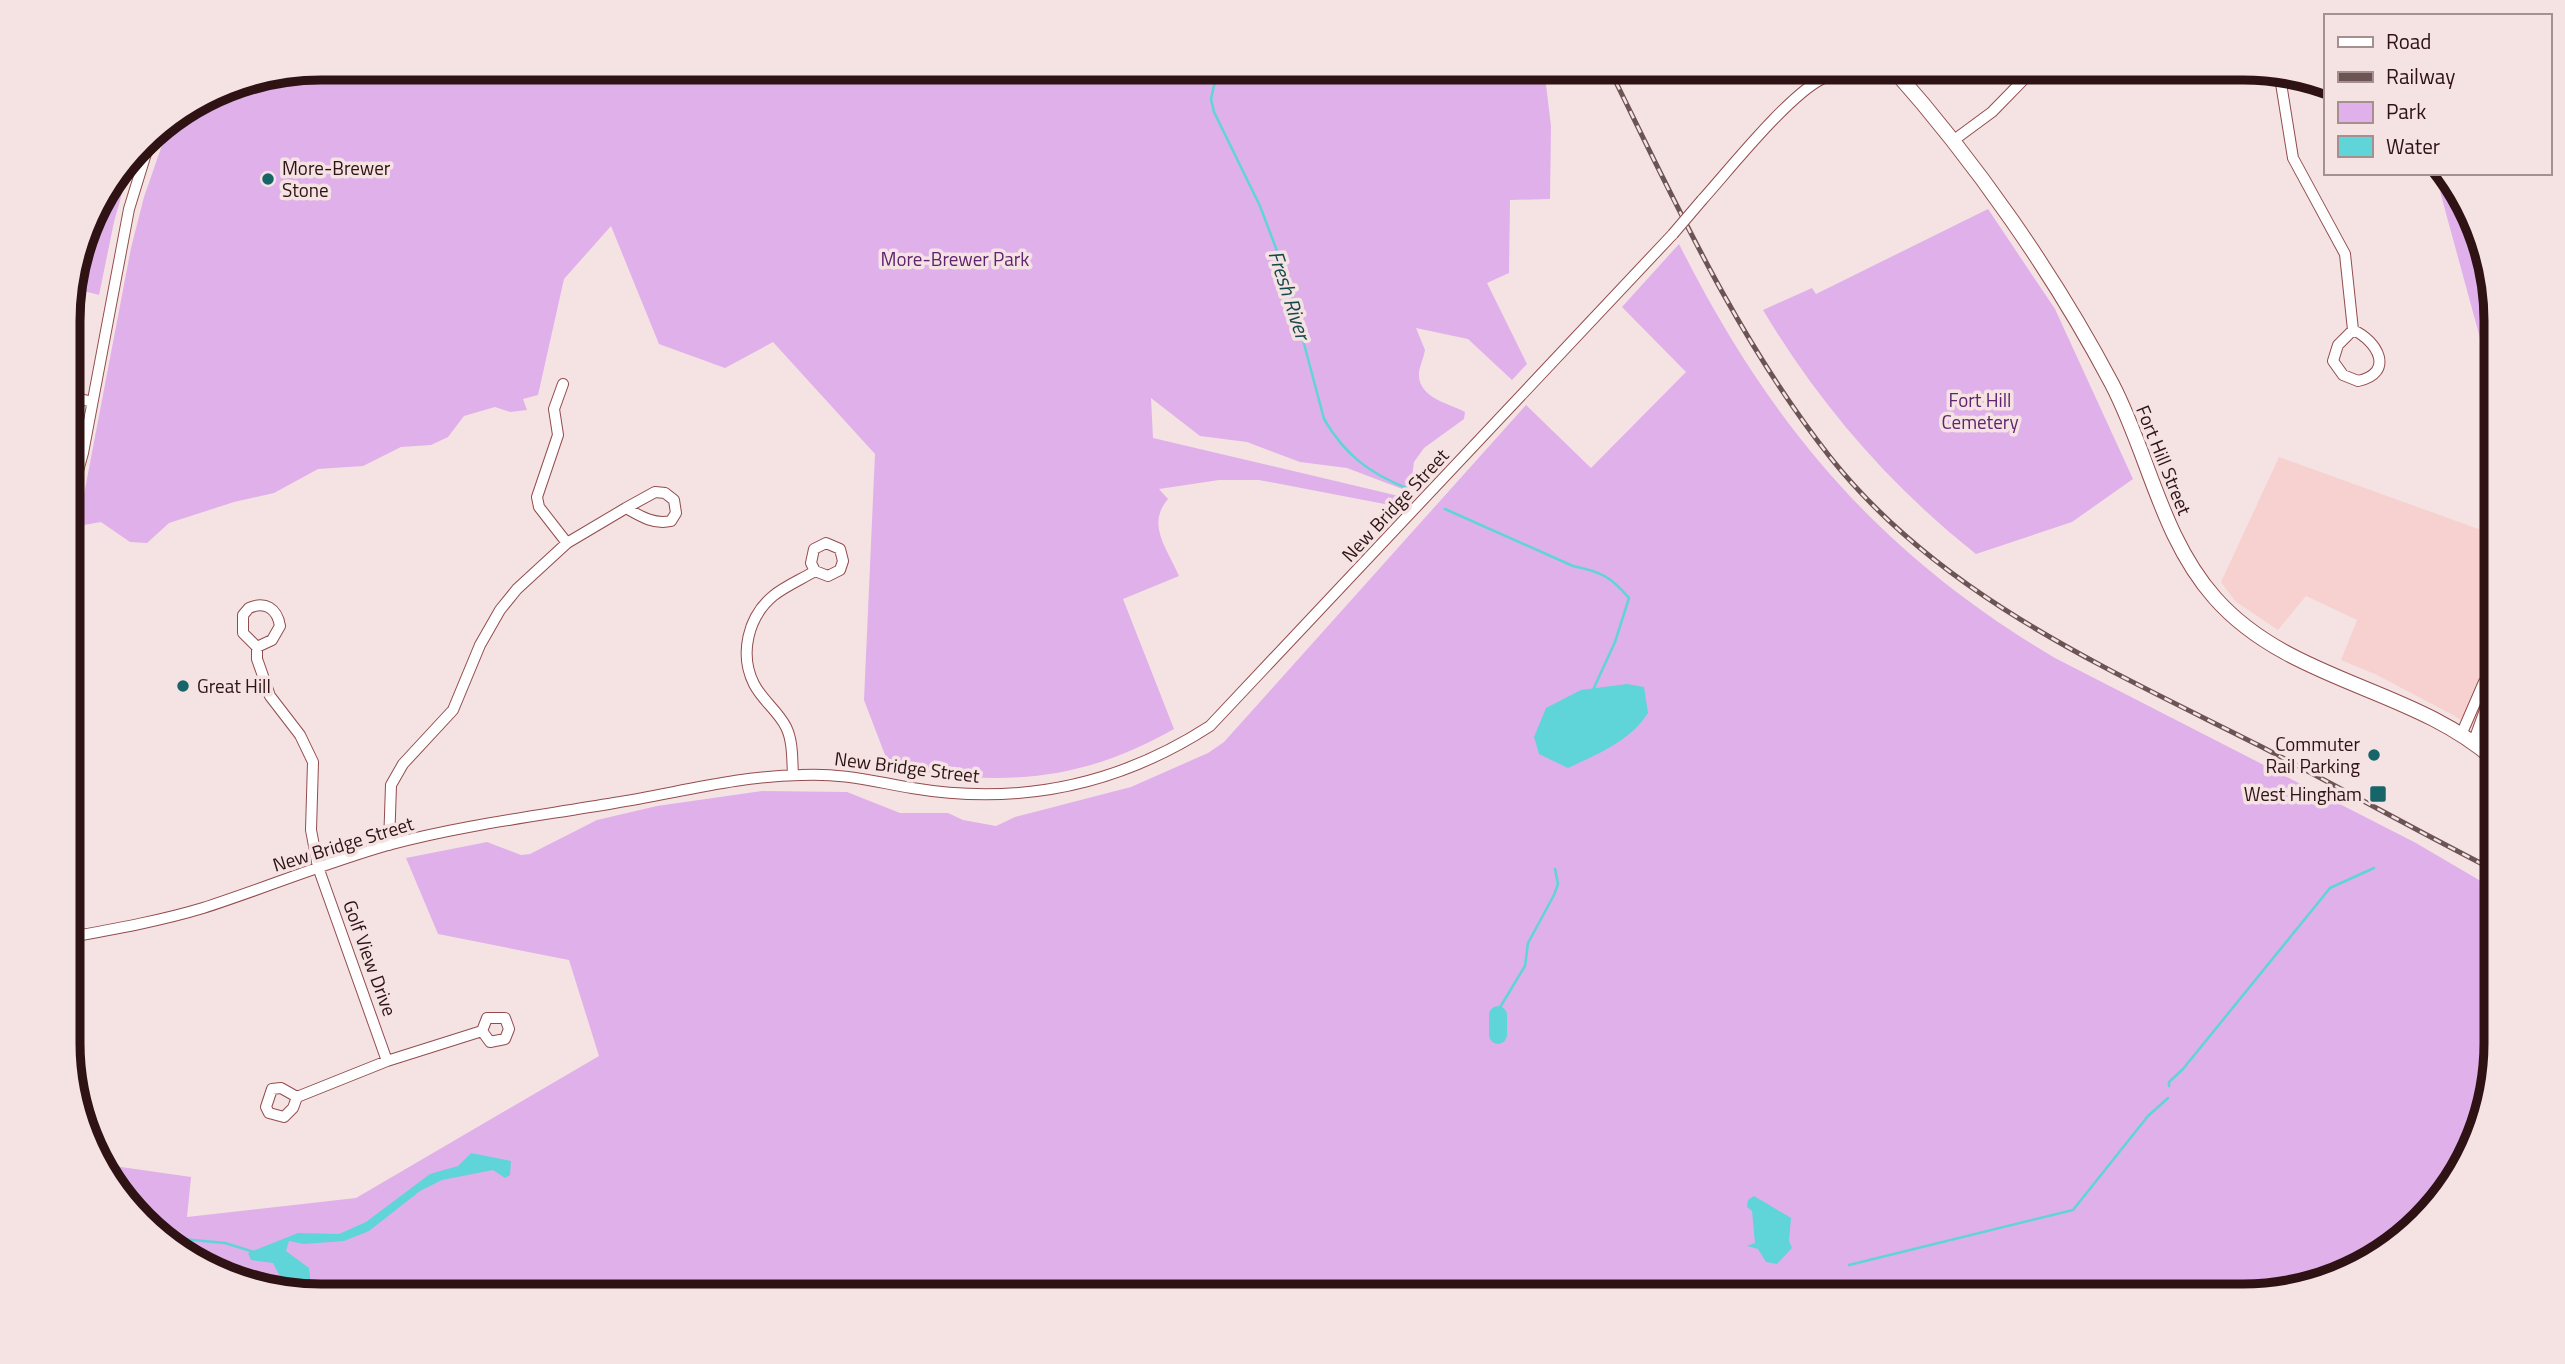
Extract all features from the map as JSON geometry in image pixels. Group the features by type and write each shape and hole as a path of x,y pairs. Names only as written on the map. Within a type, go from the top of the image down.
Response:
{"main road":[{"name":"Fort Hill Street","path":"1903,80 1954,140 2034,256 2113,386 2159,504 2183,555 2216,599 2249,630 2278,649 2314,668 2383,695 2467,739 2484,752"}],"street":[{"name":"New Bridge Street","path":"80,935 201,908 389,845 495,822 616,803 684,788 793,775 852,775 912,788 1001,796 1095,781 1128,770 1210,726 1673,234 1786,107 1819,80"},
{"path":"1954,140 1992,112 2023,80"},
{"path":"2281,84 2293,158 2345,254 2353,330 2335,349 2333,361 2343,375 2358,381 2372,375 2379,354 2372,342 2353,330"},
{"path":"81,460 129,209 145,158"},
{"path":"563,384 554,409 558,435 537,497 539,507 567,543"},
{"path":"81,399 92,402"},
{"path":"389,845 391,785 403,764 453,710 480,645 500,610 517,589 567,543 626,508"},
{"path":"793,775 791,740 786,726 753,683 746,654 748,640 762,607 775,594 815,571"},
{"name":"Golf View Drive","path":"257,647 257,659 270,696 300,735 313,762 311,830 318,867 387,1061"},
{"path":"2467,739 2484,682"},
{"path":"2467,739 2484,704"},
{"path":"297,1097 387,1061 482,1031"}],"shaded area":[{"path":"2279,457 2484,531 2484,736 2453,715 2375,674 2341,660 2357,620 2306,596 2278,630 2235,601 2221,582"}],"green space":[{"name":"More-Brewer Park","path":"1545,80 1551,126 1550,199 1510,200 1509,273 1487,283 1527,364 1512,380 1468,339 1416,328 1425,350 1419,372 1423,388 1435,398 1465,412 1464,419 1424,448 1414,462 1411,485 1405,490 1347,468 1300,462 1247,442 1200,436 1151,398 1153,438 1403,497 1395,506 1259,480 1219,480 1159,489 1168,499 1159,518 1161,537 1179,576 1123,599 1174,729 1103,761 1036,776 1002,778 929,774 890,768 864,700 875,454 773,342 725,368 659,344 611,226 564,279 538,395 523,399 527,410 510,412 495,407 464,416 448,437 431,445 401,447 363,466 318,469 274,493 234,502 169,523 147,543 130,542 101,522 81,526 81,512 131,248 144,197 164,138 175,130 229,99 274,85 305,81"},
{"path":"2436,176 2460,215 2476,259 2482,290 2484,353"},
{"path":"125,181 114,222 99,295 83,291 85,274 105,215"},
{"name":"Fort Hill Cemetery","path":"1988,209 2055,309 2133,479 2072,522 1976,554 1914,500 1858,442 1808,378 1763,310 1812,288 1816,294"},
{"path":"1679,244 1751,370 1792,427 1835,480 1883,529 1935,575 1992,618 2055,658 2416,843 2484,883 2484,1043 2476,1105 2460,1149 2444,1177 2425,1202 2403,1224 2378,1243 2321,1271 2260,1283 1762,1283 1760,1281 1752,1283 321,1284 274,1279 244,1271 201,1251 175,1234 151,1213 115,1166 191,1177 187,1217 356,1198 599,1056 569,960 438,934 406,858 487,842 521,855 530,854 597,820 657,806 762,791 847,792 900,813 948,813 963,820 996,826 1015,817 1131,787 1208,753 1224,742 1526,405 1591,468 1686,372 1622,307"}],"water":[{"path":"1627,684 1644,687 1648,713 1623,739 1568,768 1539,754 1534,737 1546,708 1581,690"},
{"path":"471,1153 511,1161 510,1175 505,1178 493,1170 442,1180 420,1191 369,1231 344,1241 304,1244 289,1241 286,1251 309,1268 311,1283 282,1280 273,1263 251,1260 248,1253 298,1233 339,1234 366,1222 430,1174 458,1166"},
{"path":"1754,1196 1791,1218 1789,1241 1792,1248 1777,1264 1766,1262 1758,1249 1747,1246 1755,1243 1752,1211 1747,1207 1748,1200"}],"waterway":[{"name":"Fresh River","path":"1215,81 1211,99 1214,112 1260,206 1285,272 1324,419 1341,443 1360,462 1382,477 1409,489"},
{"name":"Fresh River","path":"1445,509 1573,566 1604,576 1629,598 1615,642 1593,690"},
{"path":"2169,1086 2169,1082 2183,1069 2330,888 2374,868"},
{"path":"1499,1009 1525,966 1528,943 1554,895 1558,884 1555,869"},
{"path":"1498,1015 1498,1035"},
{"path":"1849,1265 2073,1210 2148,1116 2168,1098"},
{"path":"183,1239 225,1243 254,1252"}],"railway":[{"path":"1615,80 1709,268 1766,365 1830,457 1874,506 1922,550 1974,589 2085,657 2484,865"}],"place":[{"name":"More-Brewer Stone","path":"268,179"},
{"name":"Great Hill","path":"183,686"},
{"name":"Commuter Rail Parking","path":"2374,755"},
{"name":"West Hingham","path":"2378,794"}]}
